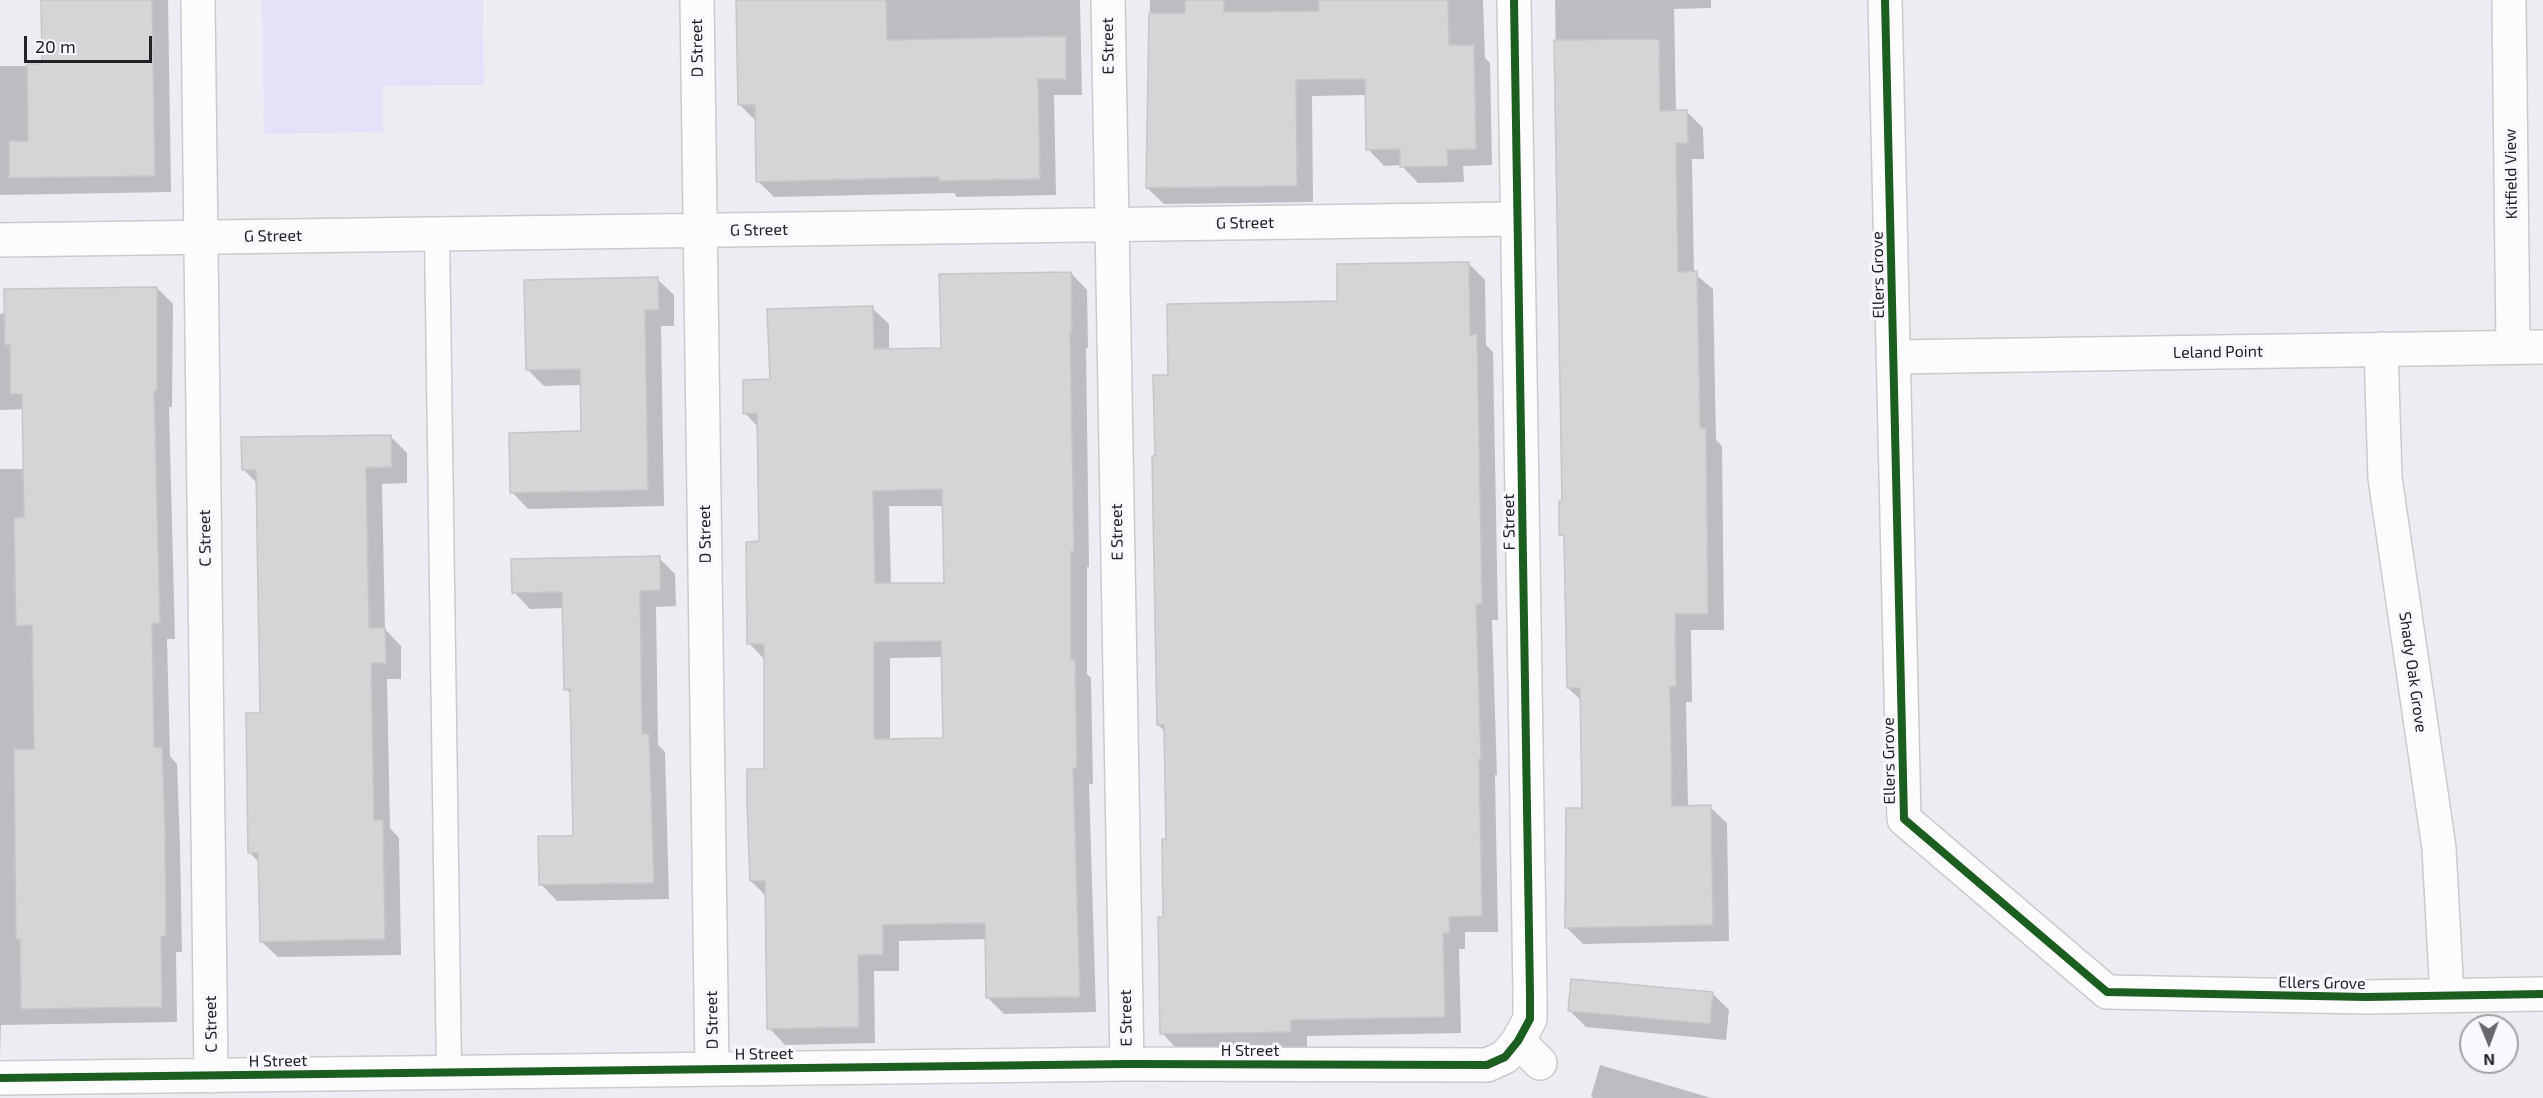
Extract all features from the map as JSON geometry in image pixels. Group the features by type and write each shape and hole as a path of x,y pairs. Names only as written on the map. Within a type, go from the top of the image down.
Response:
{"street":[{"name":"C Street","path":"198,0 212,1076"},
{"name":"D Street","path":"697,0 712,1068"},
{"name":"E Street","path":"1108,0 1127,1064"},
{"name":"F Street","path":"1514,0 1530,994 1529,1052"},
{"name":"Ellers Grove","path":"1885,0 1904,819 2107,992 2366,997 2543,994"},
{"name":"Kitfield View","path":"2509,0 2528,347"},
{"name":"G Street","path":"0,240 1517,219"},
{"name":"Leland Point","path":"1893,357 2528,347"},
{"name":"Shady Oak Grove","path":"2381,349 2385,478 2439,848 2447,996"},
{"name":"H Street","path":"0,1078 1127,1064 1487,1065 1505,1057 1529,1052"}],"lane":[{"path":"437,234 449,1072"}],"shaded area":[{"path":"262,0 483,0 484,85 383,86 383,132 264,134"}],"building":[{"path":"41,0 152,0 155,176 9,178 9,141 28,141 27,64 42,64"},
{"path":"736,0 886,0 887,40 1066,36 1066,79 1038,79 1040,179 939,181 939,177 756,182 755,105 738,105"},
{"path":"1185,0 1224,0 1224,12 1319,11 1318,0 1448,0 1449,45 1474,45 1476,149 1447,150 1448,166 1400,167 1400,149 1366,150 1365,79 1296,80 1297,186 1146,188 1149,13 1185,13"},
{"path":"1659,39 1660,111 1687,110 1688,143 1676,143 1678,272 1697,271 1700,428 1706,428 1708,614 1675,614 1676,686 1670,687 1672,806 1711,805 1713,925 1565,928 1566,808 1582,808 1580,688 1567,688 1564,535 1559,535 1559,501 1562,501 1554,40"},
{"path":"1469,262 1470,335 1477,334 1482,604 1476,604 1481,759 1479,759 1482,916 1449,917 1450,933 1443,933 1445,1017 1291,1020 1291,1032 1160,1034 1158,917 1163,917 1162,839 1166,839 1164,725 1157,725 1152,456 1155,456 1153,375 1168,375 1167,304 1337,301 1337,264"},
{"path":"1071,272 1074,551 1071,551 1071,660 1075,660 1077,768 1073,768 1080,997 986,998 985,923 883,925 883,955 858,955 859,1027 767,1029 765,881 750,881 747,804 747,769 764,769 764,644 747,644 746,542 759,541 757,413 743,414 743,380 770,379 767,309 873,306 874,349 941,348 939,274","holes":["942,489 944,583 875,583 873,491","941,641 943,738 874,739 874,642"]},
{"path":"658,277 659,310 645,310 648,490 510,493 509,433 581,431 580,369 526,370 524,280"},
{"path":"157,287 157,391 154,391 160,623 152,623 154,747 162,747 165,829 166,936 161,936 162,1007 21,1009 20,939 16,939 14,749 34,749 32,625 16,626 14,518 24,517 22,394 10,394 10,345 5,345 4,289"},
{"path":"391,435 392,467 366,468 369,628 385,628 386,663 371,663 374,820 383,820 385,939 260,942 258,853 248,853 246,713 260,713 256,470 242,470 241,437"},
{"path":"660,556 660,590 640,591 642,734 649,734 654,883 539,885 538,836 573,836 570,689 564,690 562,592 512,593 511,559"},
{"path":"1571,979 1713,992 1710,1024 1568,1011"}],"cycle path":[{"path":"0,1078 1127,1064 1487,1065 1505,1057 1518,1041 1530,1019 1514,0"},
{"path":"1885,0 1904,819 2107,992 2366,997 2543,994"}]}
